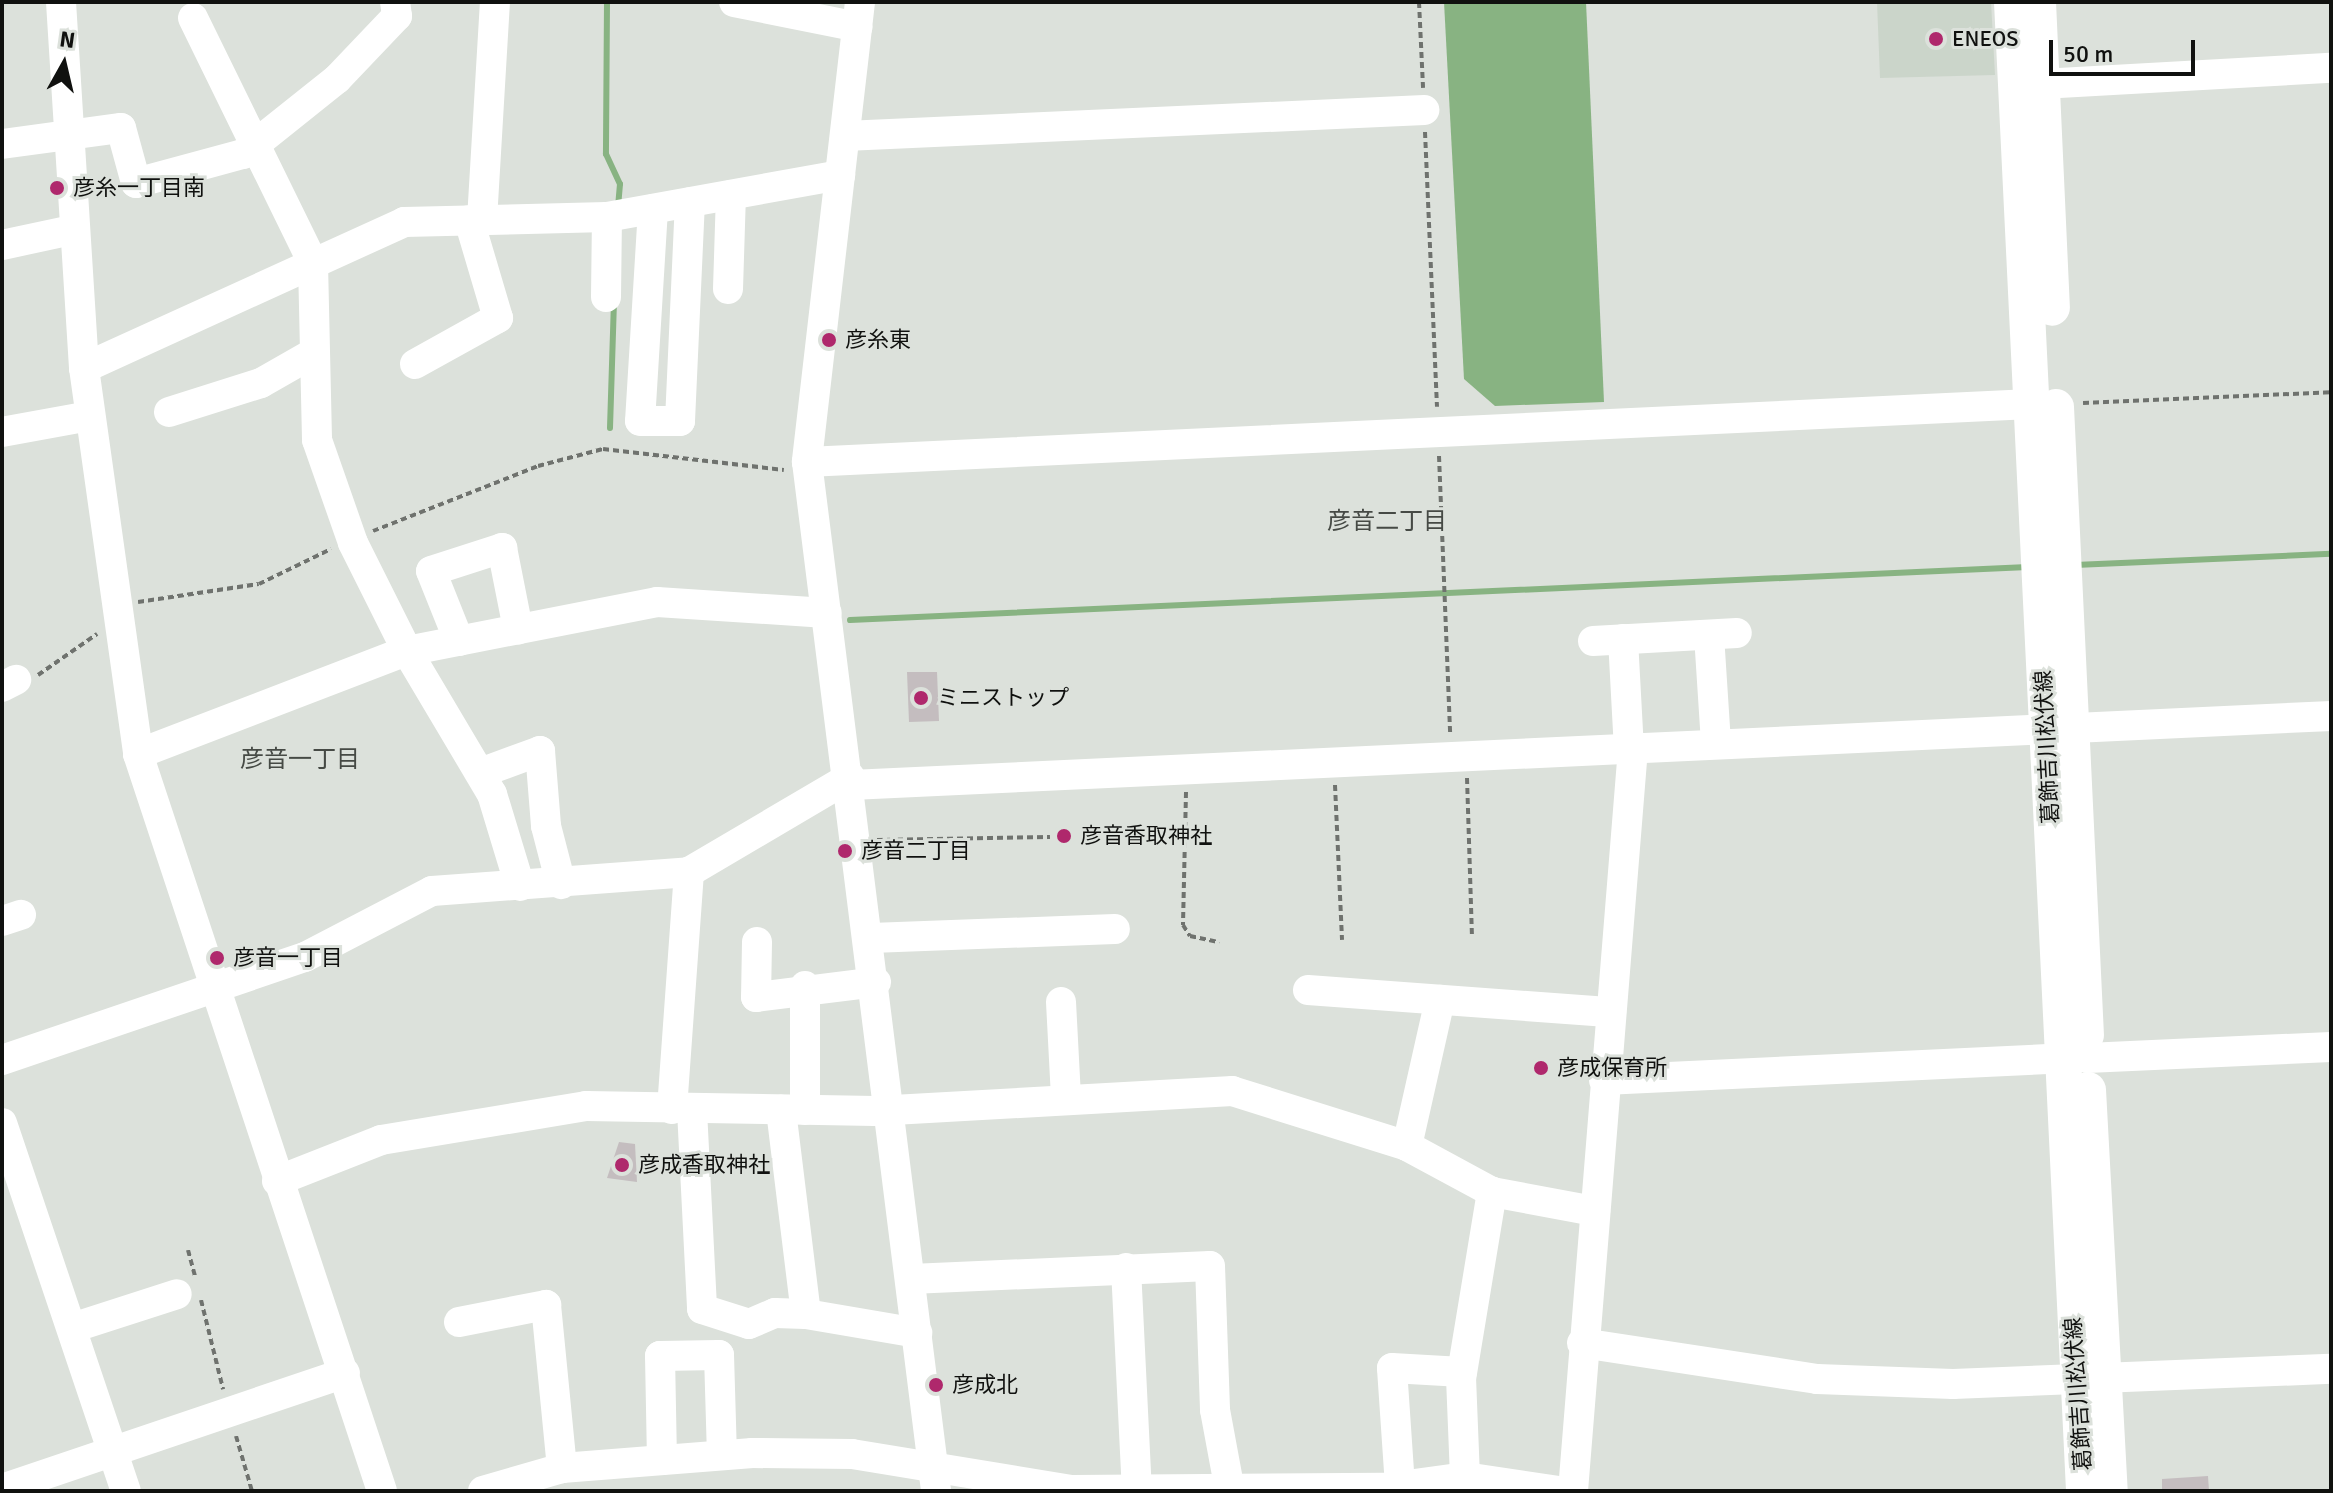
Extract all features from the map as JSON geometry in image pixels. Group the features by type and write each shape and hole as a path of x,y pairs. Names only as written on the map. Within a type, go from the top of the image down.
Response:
{"main road":[{"name":"葛飾吉川松伏線","path":"2012,2 2044,404 2090,1380 2084,1491"},
{"name":"葛飾吉川松伏線","path":"2038,2 2044,404"},
{"name":"葛飾吉川松伏線","path":"2090,1380 2110,1491"}],"street":[{"path":"61,2 65,137 84,368 138,754 382,1491"},
{"path":"2,144 121,128 136,183 254,147 337,79 397,16 395,2"},
{"path":"415,364 498,318 475,220 495,2"},
{"path":"734,2 859,14 800,467 827,613 871,938 934,1478"},
{"path":"193,18 313,263 310,355 317,440 352,539 407,651 480,773 520,886"},
{"path":"2041,84 2331,68"},
{"path":"845,136 1424,110"},
{"path":"84,368 404,222 607,217 840,175"},
{"path":"728,289 731,195"},
{"path":"653,209 640,421 680,421 690,202"},
{"path":"606,297 607,217"},
{"path":"2,245 72,230"},
{"path":"169,412 261,383 310,355"},
{"path":"800,467 2044,404"},
{"path":"2,432 90,416"},
{"path":"459,641 431,571 502,548 518,629"},
{"path":"138,754 407,651 657,602 827,613"},
{"path":"1573,1491 1582,1343 1631,749 1608,640 1723,634 1716,744"},
{"path":"2,1060 218,990 347,939 432,891 561,884 689,872 850,781 1334,763 2331,716"},
{"path":"480,773 540,751 546,826 561,884"},
{"path":"689,872 682,1109 702,1309 749,1324 775,1313 806,1314 917,1333"},
{"path":"871,938 1115,929"},
{"path":"757,942 756,997 805,986 876,982"},
{"path":"805,986 793,1110 806,1314"},
{"path":"1308,990 1611,1012"},
{"path":"1407,1146 1440,1000"},
{"path":"1061,1002 1066,1099"},
{"path":"1604,1080 2331,1047"},
{"path":"277,1181 381,1140 432,1129 586,1106 891,1109 1232,1091 1407,1146 1492,1192 1595,1211"},
{"path":"2,1123 126,1491"},
{"path":"1465,1477 1462,1372 1492,1192"},
{"path":"911,1279 1210,1266 1215,1410 1230,1490"},
{"path":"1126,1268 1137,1491"},
{"path":"72,1328 177,1294"},
{"path":"459,1322 546,1305 562,1468"},
{"path":"1582,1343 1817,1379 2090,1380 2331,1369"},
{"path":"662,1460 660,1356 719,1355 722,1455"},
{"path":"1390,1489 1392,1368 1462,1372"},
{"path":"2,1489 228,1409 345,1373"},
{"path":"483,1491 562,1468 722,1455 852,1454 934,1478 1073,1490 1390,1489 1465,1477 1559,1491"}],"path":[{"path":"1419,2 1424,110"},
{"path":"2044,404 2331,392"},
{"path":"16,682 118,615 259,584 352,539 538,466 603,449 800,467"},
{"path":"1466,757 1472,936"},
{"path":"1334,763 1342,940"},
{"path":"1186,769 1183,925 1190,936 1219,942"},
{"path":"858,840 1050,837"},
{"path":"188,1250 252,1491"}],"shaded area":[{"path":"1444,2 1586,2 1604,402 1495,406 1464,379"},
{"name":"ENEOS","path":"1877,2 1991,2 1995,75 1880,78"}],"building":[{"path":"907,672 937,672 939,721 909,722"},
{"path":"619,1142 635,1144 637,1182 607,1178"},
{"path":"2208,1476 2209,1491 2162,1491 2162,1479"}],"waterway":[{"path":"607,2 606,154 620,184 618,207"},
{"path":"610,428 614,303"},
{"path":"2075,565 2331,554"},
{"path":"850,620 2028,567"}],"place":[{"name":"ENEOS","path":"1936,39"},
{"name":"彦糸一丁目南","path":"57,188"},
{"name":"彦糸東","path":"829,340"},
{"name":"ミニストップ","path":"921,698"},
{"name":"彦音香取神社","path":"1064,836"},
{"name":"彦音二丁目","path":"845,851"},
{"name":"彦音一丁目","path":"217,958"},
{"name":"彦成保育所","path":"1541,1068"},
{"name":"彦成香取神社","path":"622,1165"},
{"name":"彦成北","path":"936,1385"}],"district":[{"name":"彦音二丁目","path":"1387,522"},
{"name":"彦音一丁目","path":"300,760"}]}
